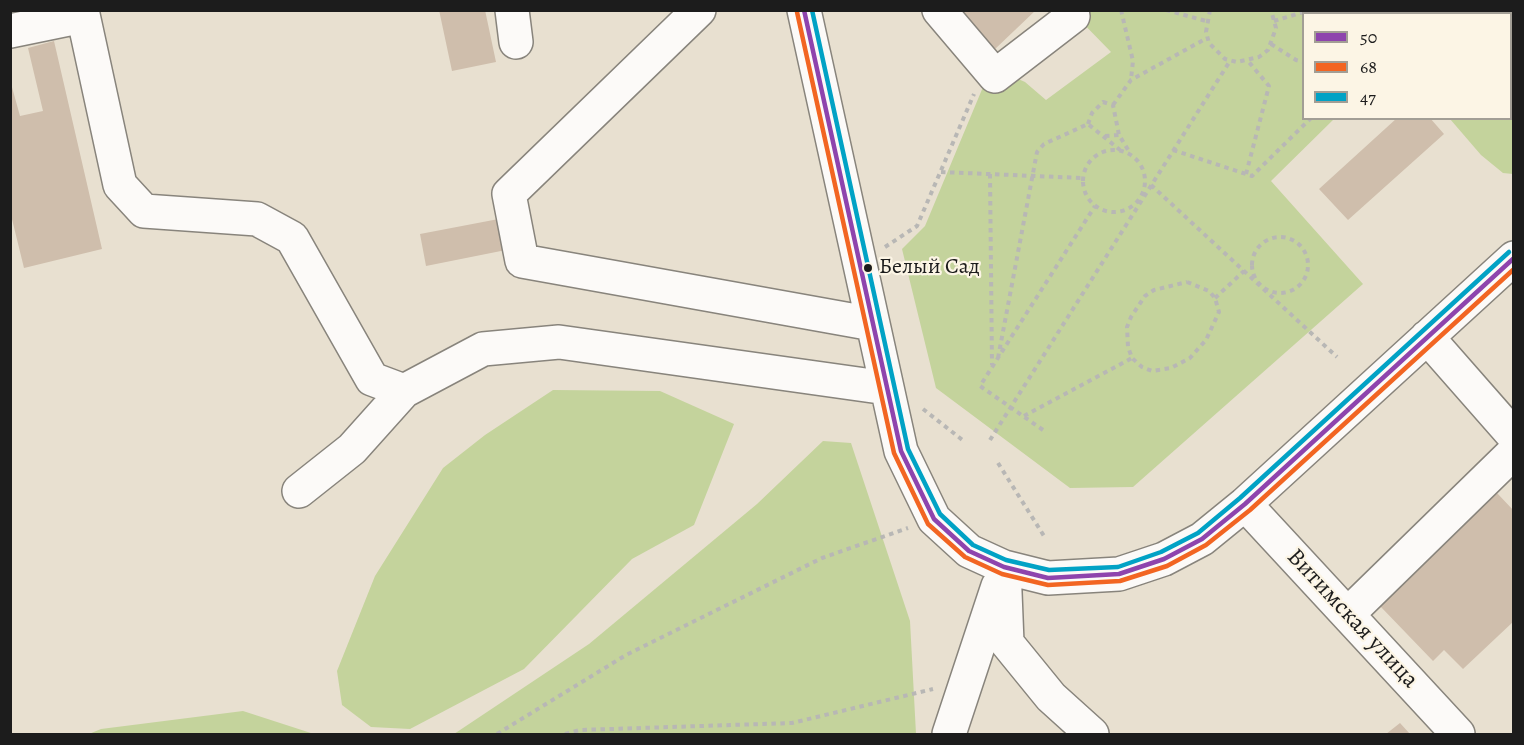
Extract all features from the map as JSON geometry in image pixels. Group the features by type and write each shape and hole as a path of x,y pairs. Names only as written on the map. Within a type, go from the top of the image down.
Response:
{"street":[{"path":"699,10 509,195 522,261 873,324"},
{"path":"804,10 901,451 934,519 969,551 1004,567 1048,578 1119,574 1164,559 1202,539 1245,504 1514,258"},
{"path":"939,10 995,76 1073,16 1069,10"},
{"path":"10,31 82,13 120,185 144,211 256,219 292,238 372,379 404,391"},
{"path":"1426,337 1514,436"},
{"path":"299,491 352,449 404,391 483,349 559,342 887,388"},
{"path":"1348,614 1514,452"},
{"name":"Витимская улица","path":"1245,504 1458,735"},
{"path":"949,735 1004,567"},
{"path":"1004,567 1007,643 1051,697 1092,735"}],"path":[{"path":"1120,10 1132,61 1131,80"},
{"path":"1166,10 1206,21"},
{"path":"1210,10 1206,21 1207,38 1216,53 1230,61 1248,62 1259,57 1271,44 1276,28 1271,10"},
{"path":"1274,21 1302,12"},
{"path":"1130,153 1110,149 1091,159 1082,178 1083,189 1095,206 1114,212 1124,211 1142,200 1146,179 1143,169 1119,135 1113,105 1131,80 1207,38"},
{"path":"1271,44 1302,62"},
{"path":"990,440 1230,61"},
{"path":"1246,174 1269,86 1248,62"},
{"path":"883,248 917,226 986,66"},
{"path":"998,358 1037,153 1044,144 1088,124 1092,113 1103,102 1113,105"},
{"path":"1173,150 1252,176 1309,120"},
{"path":"1088,124 1120,150"},
{"path":"1105,136 1119,135"},
{"path":"941,172 1082,178"},
{"path":"990,174 993,366"},
{"path":"1151,185 1338,357"},
{"path":"1043,430 980,386 1095,206"},
{"path":"1280,236 1289,237 1304,248 1309,266 1302,283 1295,289 1277,293 1260,286 1252,268 1256,250 1262,242 1280,236"},
{"path":"1215,298 1244,271"},
{"path":"1187,282 1209,291 1215,298 1219,312 1213,327 1200,349 1190,358 1161,371 1142,367 1132,358 1127,327 1145,296 1172,284 1187,282"},
{"path":"1024,416 1132,358"},
{"path":"921,408 965,442"},
{"path":"998,463 1044,536"},
{"path":"497,735 636,650 822,558 934,519"},
{"path":"565,735 580,730 792,723 965,681"}],"green space":[{"name":"Белый Сад","path":"1071,11 1513,11 1513,174 1503,173 1481,155 1451,120 1512,120 1512,12 1302,12 1302,120 1333,120 1271,181 1363,284 1133,487 1070,488 936,388 902,249 925,226 983,87 1007,74 1025,82 1046,100 1111,52"},
{"path":"553,390 660,391 734,424 694,525 632,559 524,669 410,729 371,727 342,705 337,671 375,576 443,468 485,435"},
{"path":"823,441 851,443 910,621 916,734 454,734 589,644 757,504"},
{"path":"243,711 314,734 89,734 101,729"}],"building":[{"path":"439,10 485,10 496,62 452,71"},
{"path":"957,10 1036,10 994,50"},
{"path":"54,41 102,249 24,268 10,211 10,80 20,116 43,111 28,48"},
{"path":"1395,120 1432,120 1444,134 1348,220 1319,189"},
{"path":"530,213 536,244 426,266 420,234"},
{"path":"1497,493 1514,511 1514,621 1463,669 1444,650 1433,661 1380,606"},
{"path":"1400,723 1410,734 1386,734"}],"transit line":[{"name":"50","path":"804,10 901,451 934,519 969,551 1004,567 1048,578 1119,574 1164,559 1202,539 1245,504 1514,258"},
{"name":"47","path":"812,10 908,449 940,514 973,545 1006,560 1049,570 1118,567 1161,552 1198,533 1240,498 1509,252"},
{"name":"68","path":"797,12 894,453 928,524 965,557 1002,574 1048,585 1120,581 1167,566 1206,545 1250,510 1514,269"}],"place":[{"name":"Белый Сад","path":"868,268"}]}
